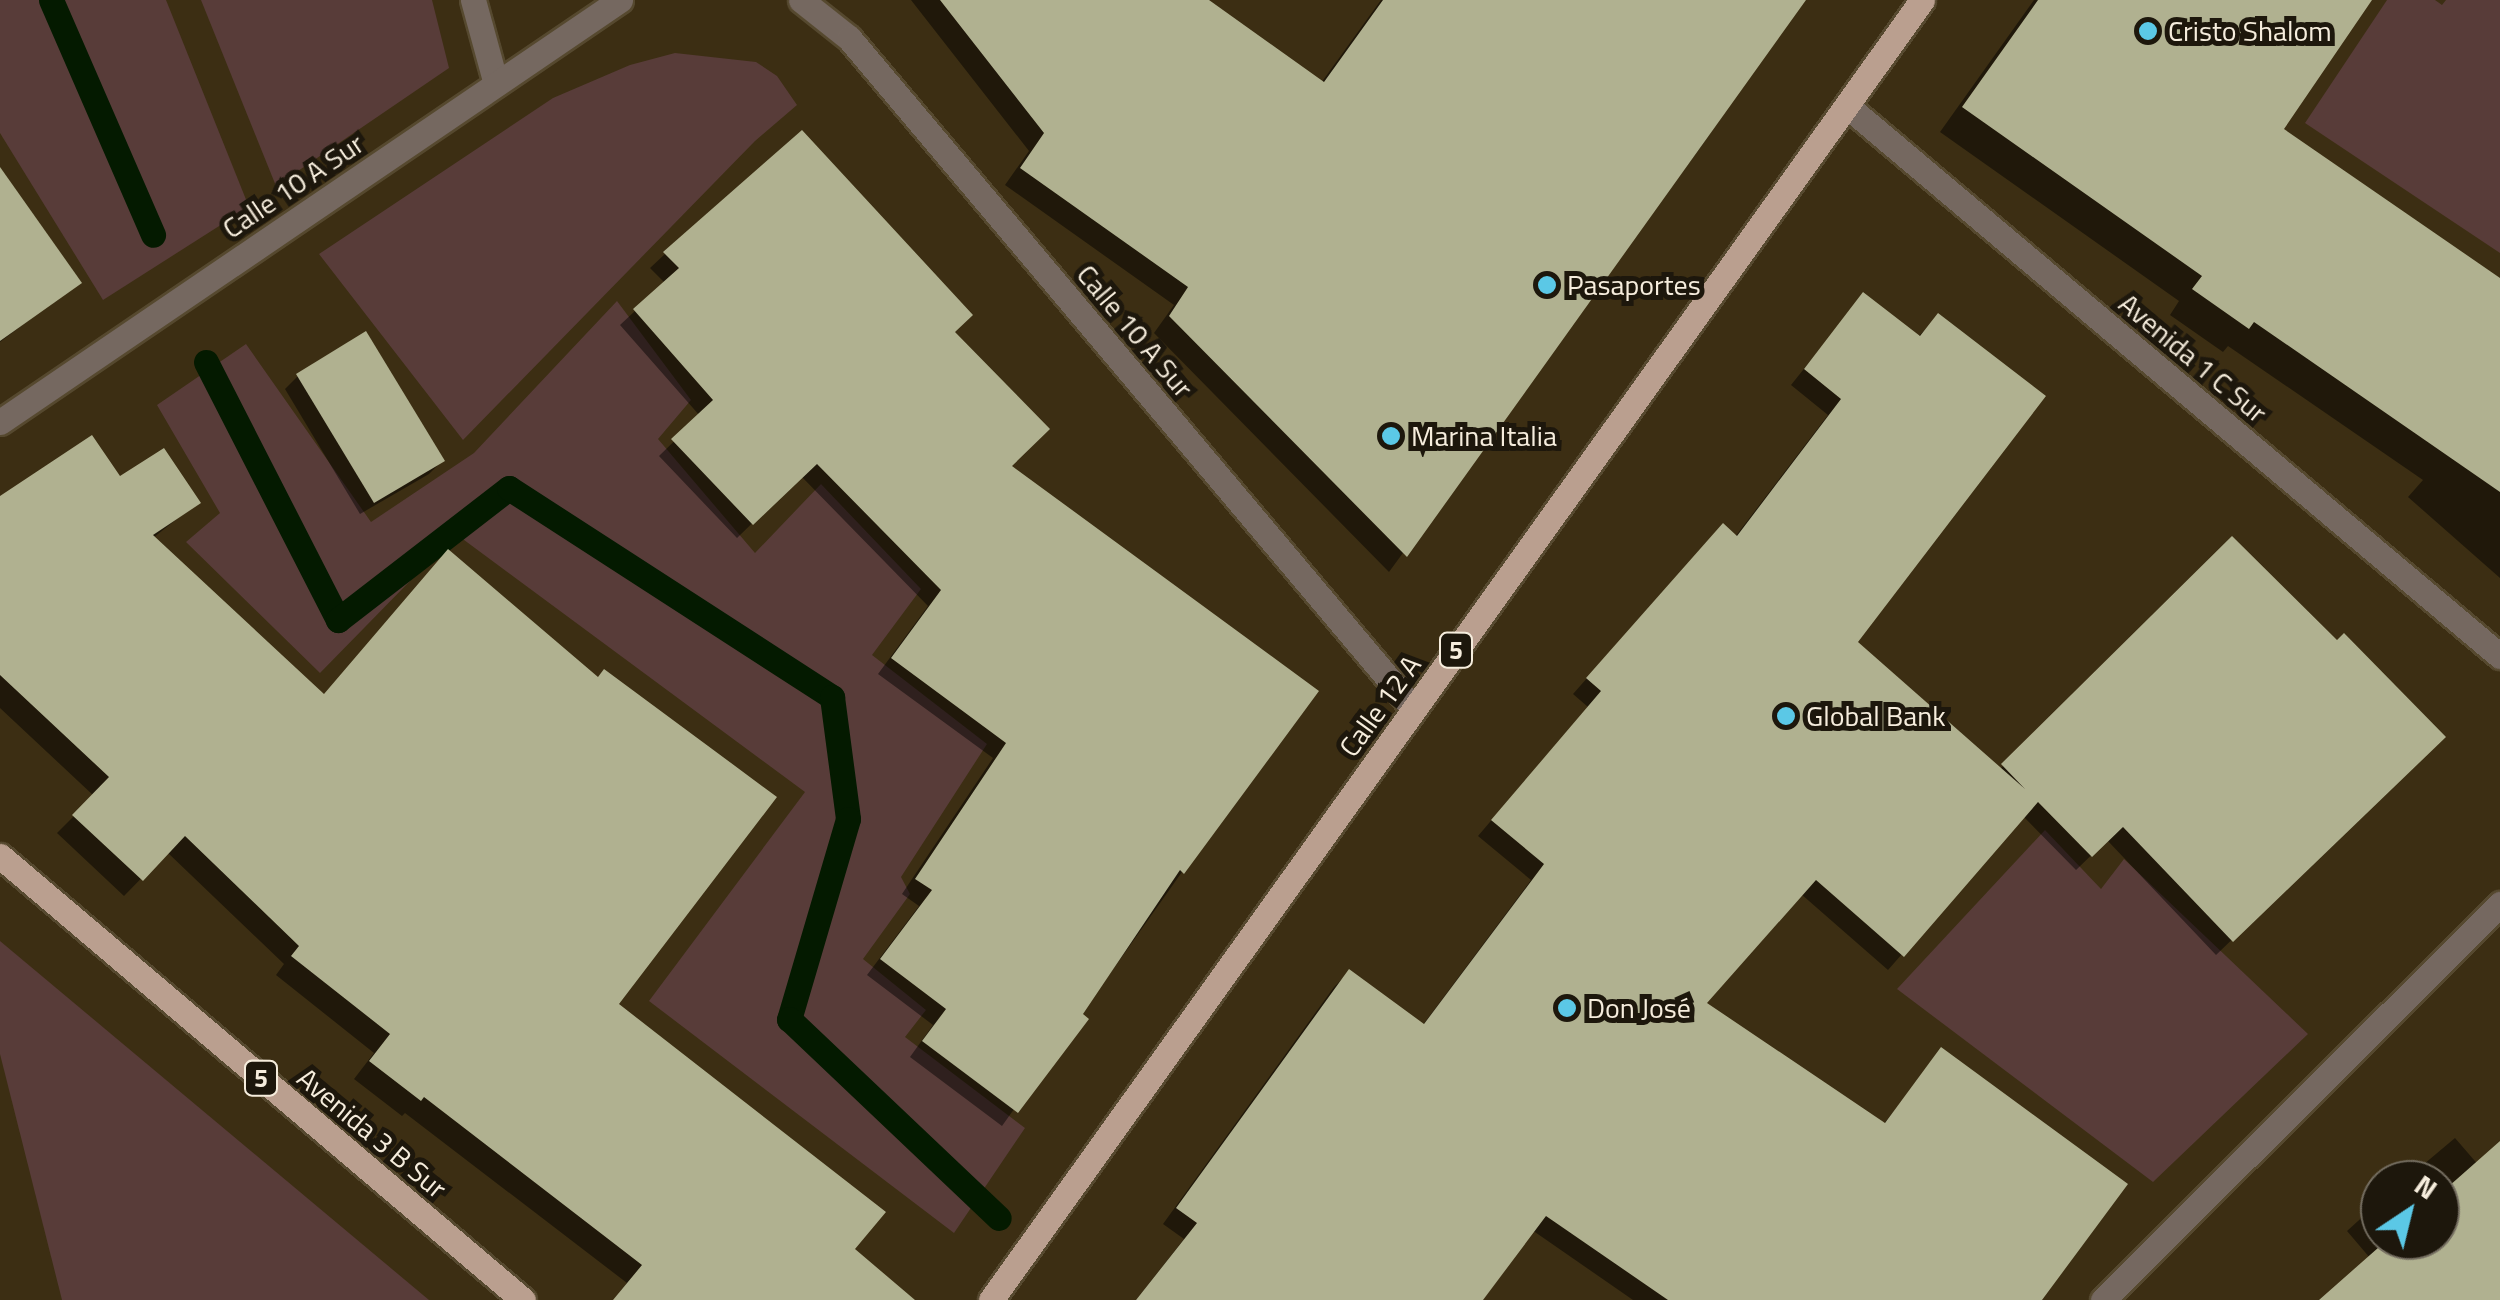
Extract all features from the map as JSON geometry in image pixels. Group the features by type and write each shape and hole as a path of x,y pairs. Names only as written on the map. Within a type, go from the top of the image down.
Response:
{"main road":[{"name":"Calle 12 A","path":"991,1300 1922,0"},
{"name":"Avenida 3 B Sur","path":"0,856 522,1300"}],"street":[{"path":"473,0 496,84"},
{"name":"Calle 10 A Sur","path":"0,422 620,0"},
{"name":"Calle 10 A Sur","path":"802,0 849,38 1414,709"},
{"name":"Avenida 1 C Sur","path":"1847,106 2500,656"},
{"path":"2103,1300 2500,904"}],"shaded area":[{"path":"0,0 166,0 249,207 103,300 0,133"},
{"path":"201,0 432,0 449,68 276,186"},
{"path":"2387,0 2435,0 2442,5 2446,0 2500,0 2500,253 2305,123"},
{"path":"675,53 756,62 777,76 797,105 755,141 463,440 319,254 553,98 630,65"},
{"path":"617,301 691,400 658,439 755,553 821,484 921,589 872,655 987,744 901,877 910,894 863,959 926,1010 905,1037 1025,1128 954,1233 649,1001 805,792 456,534 320,673 186,542 220,513 157,405 246,344 371,522 474,453"},
{"path":"2045,830 2101,889 2124,859 2308,1034 2153,1182 1897,989"},
{"path":"0,941 429,1300 62,1300 0,1054"}],"building":[{"path":"940,0 1209,0 1324,82 1383,0 1806,0 1407,557 1169,316 1188,287 1020,168 1044,133"},
{"path":"2038,0 2372,0 2284,129 2500,278 2500,492 2254,322 2249,329 2192,289 2202,276 1962,107"},
{"path":"802,130 973,315 955,332 1050,429 1012,466 1319,691 1184,874 1180,870 1083,1014 1089,1019 1018,1113 922,1041 946,1009 880,959 932,890 915,879 1006,743 891,658 941,590 817,464 753,525 671,439 713,400 633,309 679,268 663,252"},
{"path":"0,167 82,283 0,341"},
{"path":"1863,292 1920,336 1938,313 2046,396 1858,642 2025,789 2001,764 2232,536 2337,640 2344,633 2446,737 2233,942 2123,827 2092,857 2038,802 1904,957 1816,880 1707,1003 1885,1123 1941,1047 2128,1184 2042,1300 1668,1300 1546,1216 1483,1300 1136,1300 1197,1223 1176,1208 1349,969 1424,1024 1544,864 1491,820 1601,691 1586,678 1723,523 1737,536 1841,399 1804,369"},
{"path":"366,331 445,461 374,503 296,374"},
{"path":"92,435 120,476 164,448 201,503 153,535 324,694 448,549 598,677 604,669 777,797 619,1004 886,1212 855,1249 915,1300 613,1300 642,1265 424,1097 421,1101 369,1061 390,1034 291,956 299,946 185,836 143,881 72,815 109,777 0,675 0,496"},
{"path":"2500,1141 2500,1300 2319,1300 2364,1260 2460,1260 2460,1176"}],"waterway":[{"path":"51,0 153,235"},
{"path":"206,362 338,620 509,488 832,697 848,819 789,1019 999,1218"}],"place":[{"name":"Cristo Shalom","path":"2148,31"},
{"name":"Pasaportes","path":"1547,285"},
{"name":"Marina Italia","path":"1391,436"},
{"name":"Global Bank","path":"1786,716"},
{"name":"Don José","path":"1567,1008"}]}
